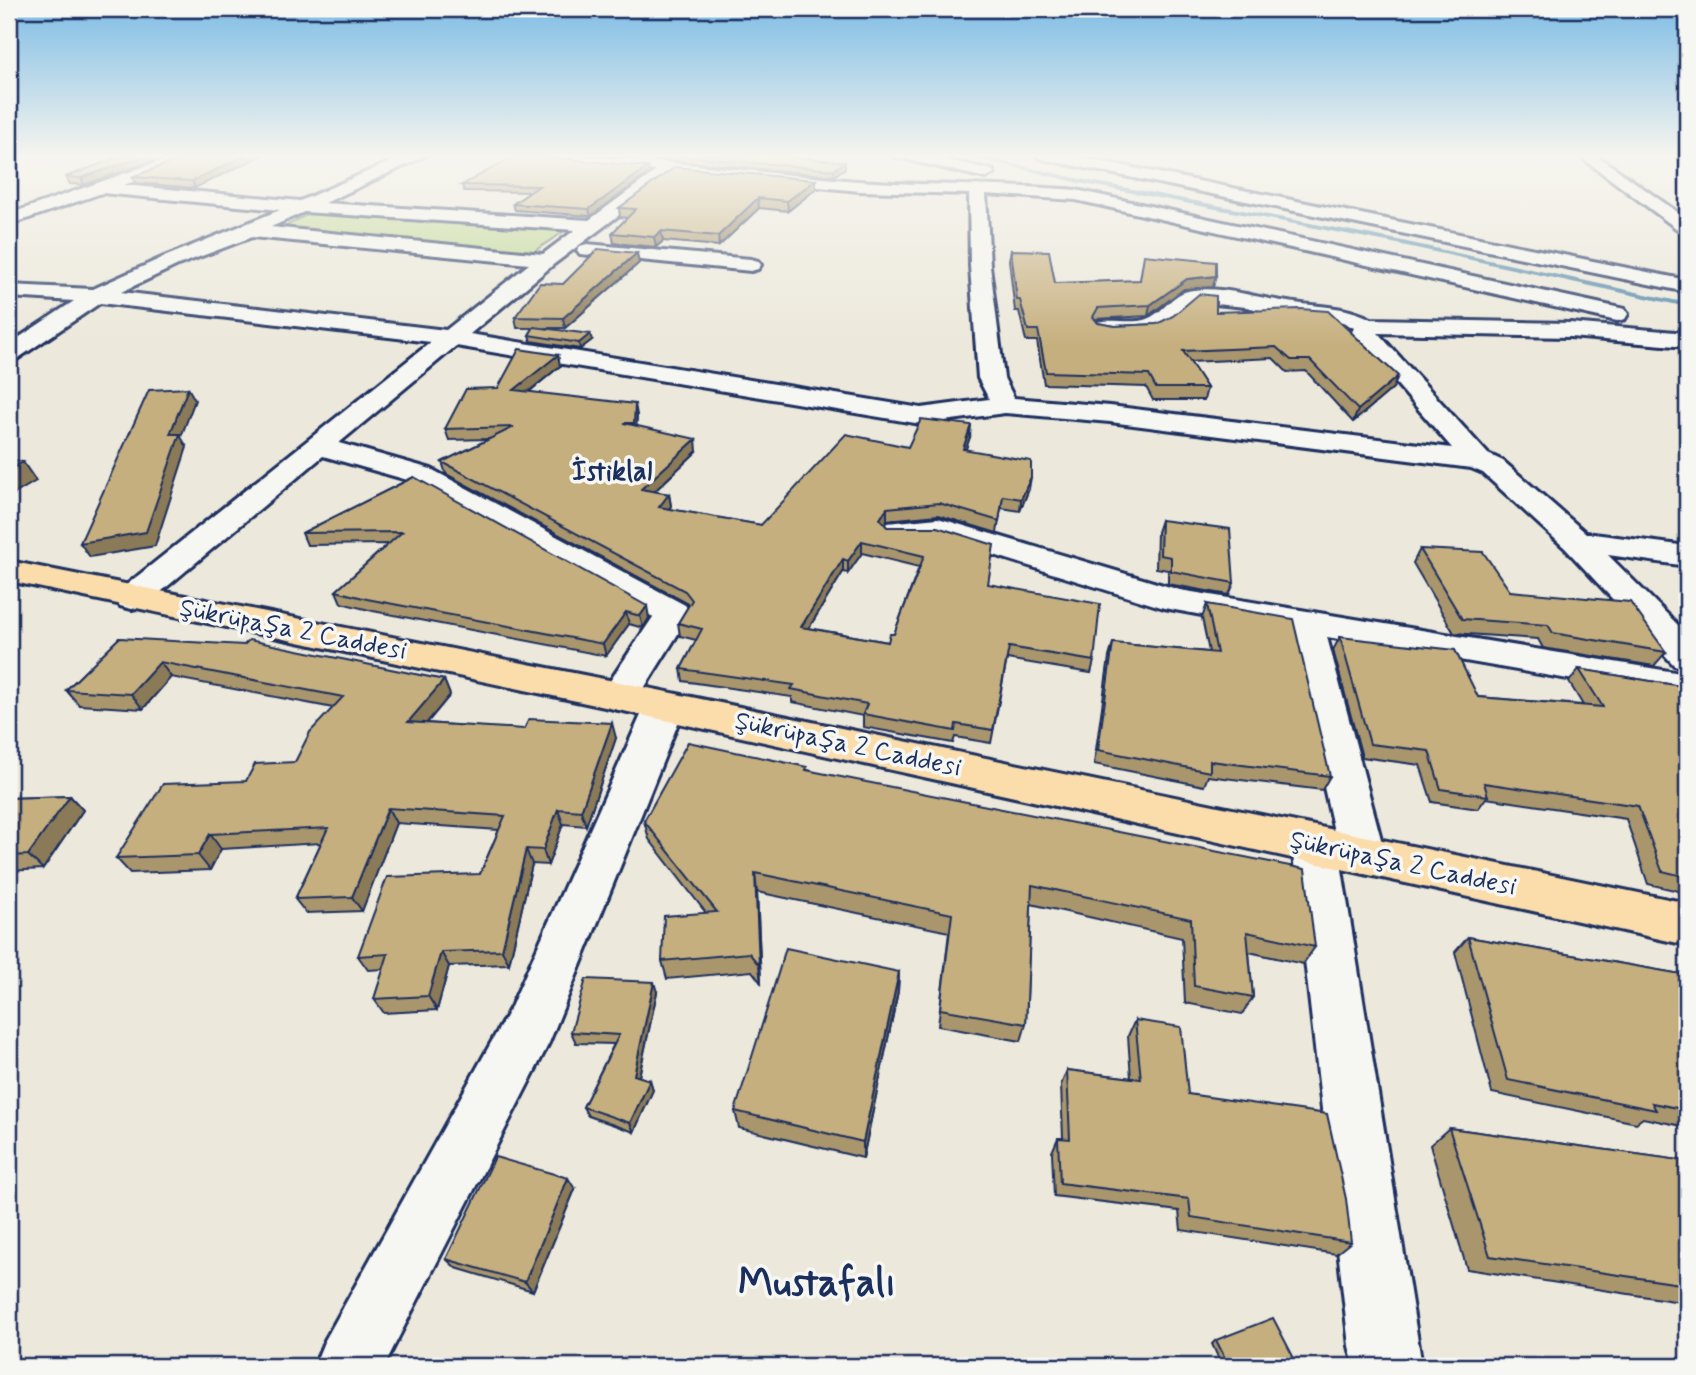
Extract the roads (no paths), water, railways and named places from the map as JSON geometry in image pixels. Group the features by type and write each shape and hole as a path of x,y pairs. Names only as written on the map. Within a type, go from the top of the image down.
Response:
{"main road":[{"name":"Şükrüpaşa 2 Caddesi","path":"9,571 642,701 1687,924"}],"street":[{"path":"9,354 96,296 171,261 276,218"},
{"path":"479,218 592,226"},
{"path":"132,597 603,218"},
{"path":"978,218 991,377 1005,405"},
{"path":"1181,218 1687,329"},
{"path":"1356,218 1687,286"},
{"path":"250,230 556,254 751,265"},
{"path":"1484,328 1507,290"},
{"path":"9,291 96,296 453,338 920,416 1005,405 1110,414 1478,460 1493,467 1576,541 1685,671"},
{"path":"1104,327 1151,326 1185,298 1215,296 1349,316 1366,327 1570,330 1687,340"},
{"path":"1366,327 1364,332 1478,460"},
{"path":"318,446 421,475 673,613 530,1025 348,1366"},
{"path":"898,530 938,527 1176,600 1305,622 1685,671"},
{"path":"1576,541 1687,556"},
{"path":"1305,622 1338,850 1381,1333 1388,1366"}],"waterway":[{"path":"1274,218 1393,241 1687,305"}],"district":[{"name":"İstiklal","path":"612,472"},
{"name":"Mustafalı","path":"817,1284"}]}
